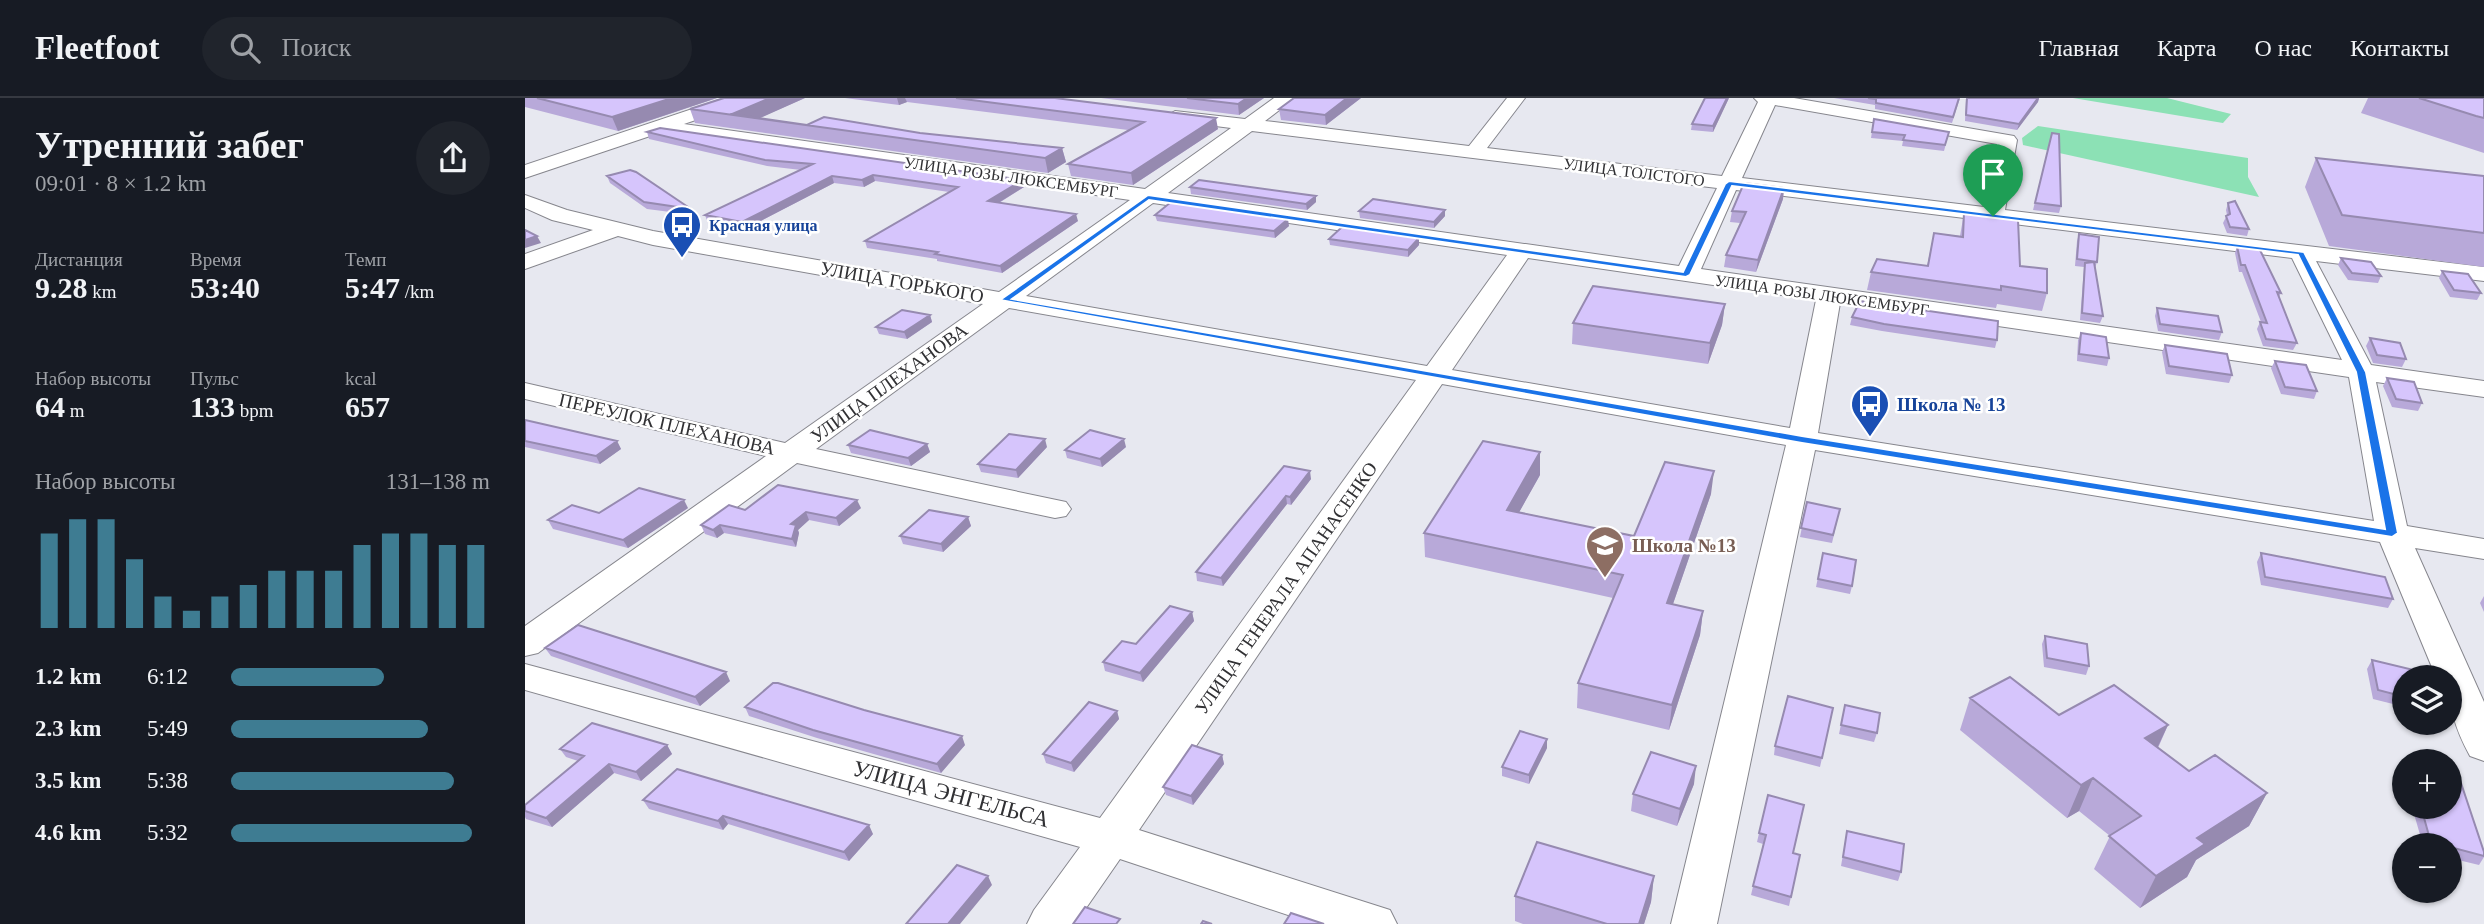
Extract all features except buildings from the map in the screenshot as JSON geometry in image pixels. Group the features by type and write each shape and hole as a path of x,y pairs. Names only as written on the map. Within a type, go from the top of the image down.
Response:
{"street":[{"path":"525,173 743,98"},
{"name":"УЛИЦА ПЛЕХАНОВА","path":"525,643 1286,98"},
{"path":"1474,152 1516,98"},
{"path":"1686,275 1767,98 2007,140 1993,216"},
{"name":"УЛИЦА ТОЛСТОГО","path":"1156,113 2484,274"},
{"name":"УЛИЦА РОЗЫ ЛЮКСЕМБУРГ","path":"661,125 2484,389"},
{"name":"УЛИЦА ГОРЬКОГО","path":"525,201 560,215 613,230 1004,300 1802,439 2484,549"},
{"path":"525,262 613,230"},
{"name":"УЛИЦА ГЕНЕРАЛА АПАНАСЕНКО","path":"1050,924 1521,251"},
{"path":"2301,253 2361,372 2392,533 2484,746"},
{"path":"1694,924 1802,439 1829,296"},
{"name":"ПЕРЕУЛОК ПЛЕХАНОВА","path":"525,391 791,453 1055,509"},
{"name":"УЛИЦА ЭНГЕЛЬСА","path":"525,677 1110,838 1374,924"}],"green space":[{"path":"2073,98 2167,98 2231,114 2223,123"},
{"path":"2038,126 2248,158 2248,177 2259,197 2023,145 2022,138"}],"place":[{"name":"Красная улица","path":"682,259"},
{"name":"Школа № 13","path":"1870,438"},
{"name":"Школа №13","path":"1605,579"}],"route":[{"path":"1729,184 1993,216 2301,253 2361,372 2392,533 1802,439 1004,300 1148,197 1686,275 1729,184"}]}
